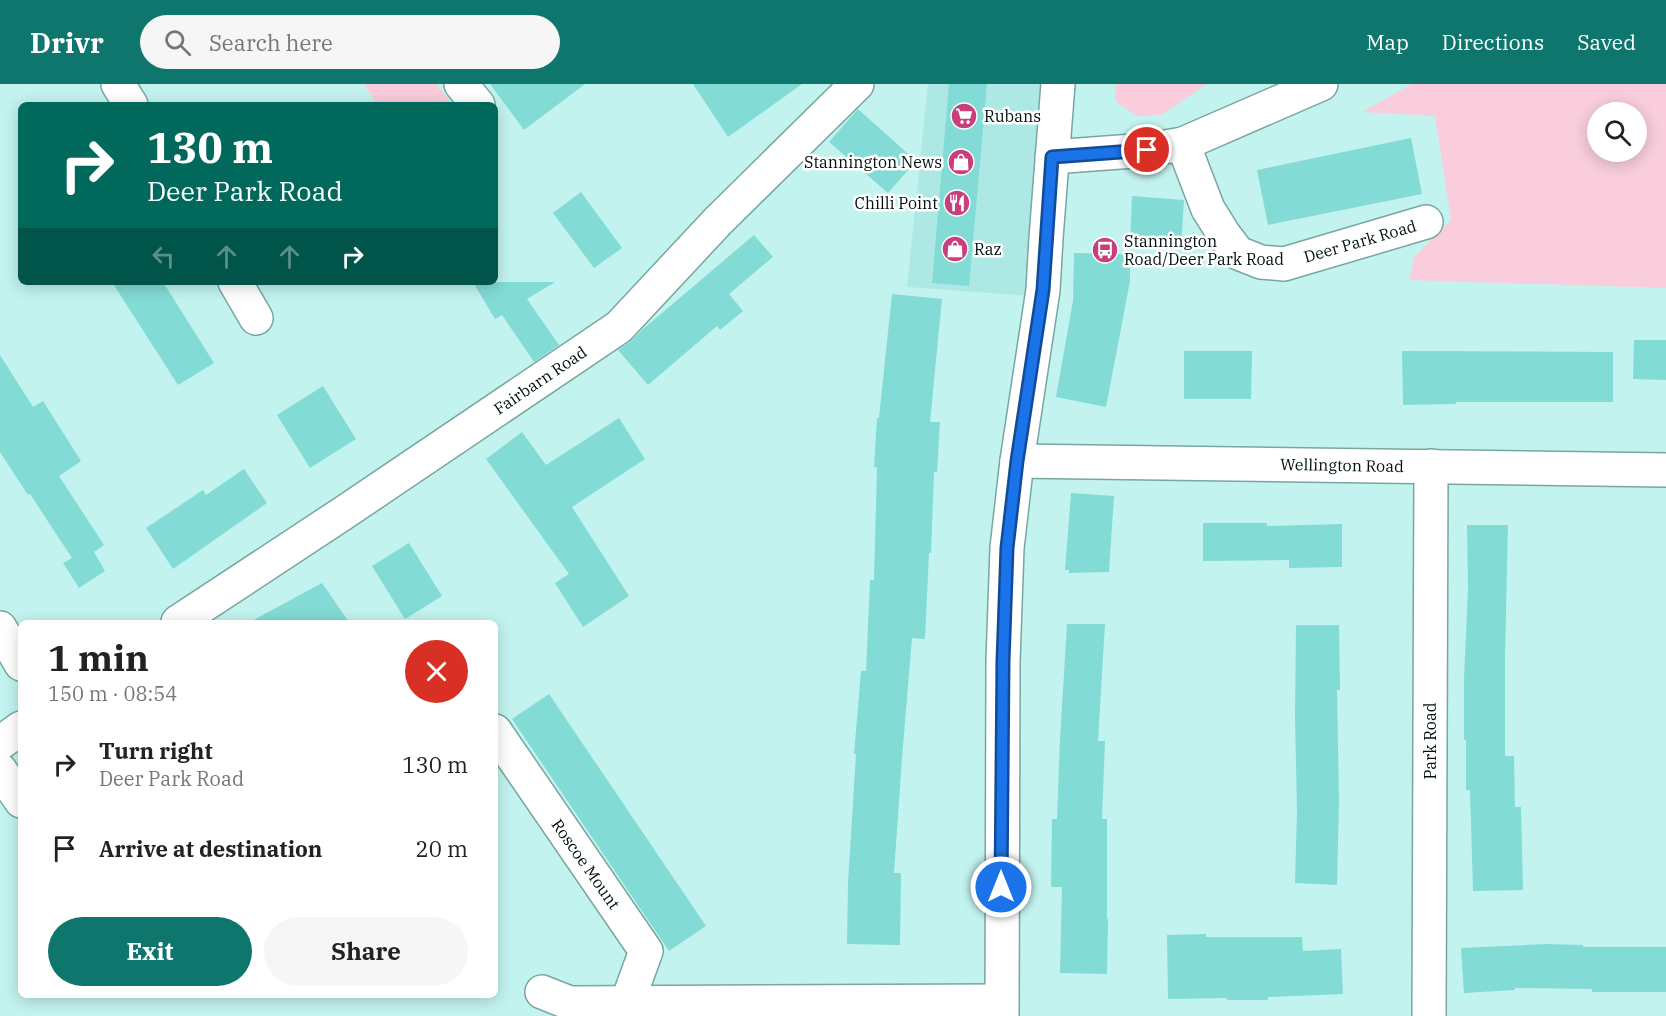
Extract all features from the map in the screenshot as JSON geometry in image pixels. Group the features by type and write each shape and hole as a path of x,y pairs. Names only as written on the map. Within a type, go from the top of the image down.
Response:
{"street":[{"path":"118,84 129,102"},
{"path":"461,84 476,102"},
{"name":"Fairbarn Road","path":"181,620 352,508 619,327 718,221 857,84"},
{"path":"542,992 570,1003 1001,1008 1003,661 1007,548 1017,461 1043,290 1058,84"},
{"path":"1052,157 1147,150 1183,144 1321,84"},
{"name":"Deer Park Road","path":"1183,144 1208,209 1225,236 1238,253 1261,262 1284,264 1426,222"},
{"path":"237,285 256,318"},
{"name":"Wellington Road","path":"1017,461 1666,470"},
{"name":"Park Road","path":"1429,1016 1431,466"},
{"path":"0,628 18,659"},
{"path":"0,743 18,730"},
{"name":"Roscoe Mount","path":"498,735 646,951 627,1003"},
{"path":"0,770 18,797"}],"shaded area":[{"path":"364,84 437,84 450,102 375,102"},
{"path":"928,84 1048,84 1031,296 907,287"},
{"path":"1116,84 1207,84 1161,115 1137,116 1115,101"},
{"path":"1412,84 1666,84 1666,288 1409,280 1414,257 1451,220 1435,116 1362,112"}],"building":[{"path":"490,84 585,84 524,130"},
{"path":"693,84 802,84 728,137"},
{"path":"949,84 987,84 969,286 932,283"},
{"path":"858,109 916,161 888,193 829,142"},
{"path":"1411,138 1422,194 1268,225 1257,170"},
{"path":"581,192 622,248 594,268 553,213"},
{"path":"1132,196 1184,200 1181,248 1130,245"},
{"path":"754,235 773,257 729,294 743,311 720,330 717,326 648,385 618,350"},
{"path":"1074,253 1130,254 1130,281 1106,407 1056,397 1073,301"},
{"path":"498,282 555,282 527,299 559,345 534,362 502,315 495,319 475,285 498,285"},
{"path":"114,285 165,285 214,363 178,385"},
{"path":"892,294 942,299 930,422 940,422 937,472 934,472 925,639 912,638 902,758 894,873 901,873 900,945 847,944 848,882 856,754 854,754 861,671 866,671 870,580 874,580 877,467 874,467 877,418 879,418"},
{"path":"1634,340 1666,340 1666,380 1633,379"},
{"path":"1184,351 1252,351 1251,399 1184,399"},
{"path":"1402,351 1613,352 1613,402 1456,402 1456,404 1403,405"},
{"path":"0,355 33,407 43,401 81,461 59,476 104,545 94,552 105,571 79,588 63,563 72,558 0,452"},
{"path":"323,386 356,439 310,468 277,415"},
{"path":"619,418 645,459 572,507 629,596 583,627 555,583 569,574 486,459 522,432 546,465"},
{"path":"244,469 267,503 173,569 146,528 203,490 206,495"},
{"path":"1071,493 1114,496 1109,572 1069,573 1069,570 1065,570"},
{"path":"1203,523 1267,523 1267,526 1342,524 1342,567 1289,568 1289,560 1203,561"},
{"path":"1467,525 1508,525 1505,756 1514,756 1515,807 1521,807 1523,890 1473,891 1470,790 1466,790 1466,740 1464,740 1468,589"},
{"path":"409,543 442,596 405,619 372,566"},
{"path":"322,583 348,620 254,620"},
{"path":"1067,624 1105,624 1098,741 1105,741 1102,819 1107,819 1107,974 1060,973 1062,887 1051,887 1052,819 1057,819"},
{"path":"1296,625 1339,625 1337,885 1295,883"},
{"path":"549,694 706,926 669,951 512,719"},
{"path":"1206,934 1206,937 1302,937 1303,951 1341,949 1343,994 1268,997 1268,1000 1168,999 1167,935"},
{"path":"1547,944 1583,945 1583,947 1666,947 1666,992 1592,992 1592,989 1515,988 1515,990 1464,993 1461,948"}],"place":[{"name":"Rubans","path":"964,116"},
{"name":"Stannington News","path":"961,162"},
{"name":"Chilli Point","path":"957,203"},
{"name":"Raz","path":"955,249"},
{"name":"Stannington Road/Deer Park Road","path":"1105,250"}],"route":[{"path":"1001,887 1003,661 1007,548 1017,461 1043,290 1052,157 1147,150"}]}
